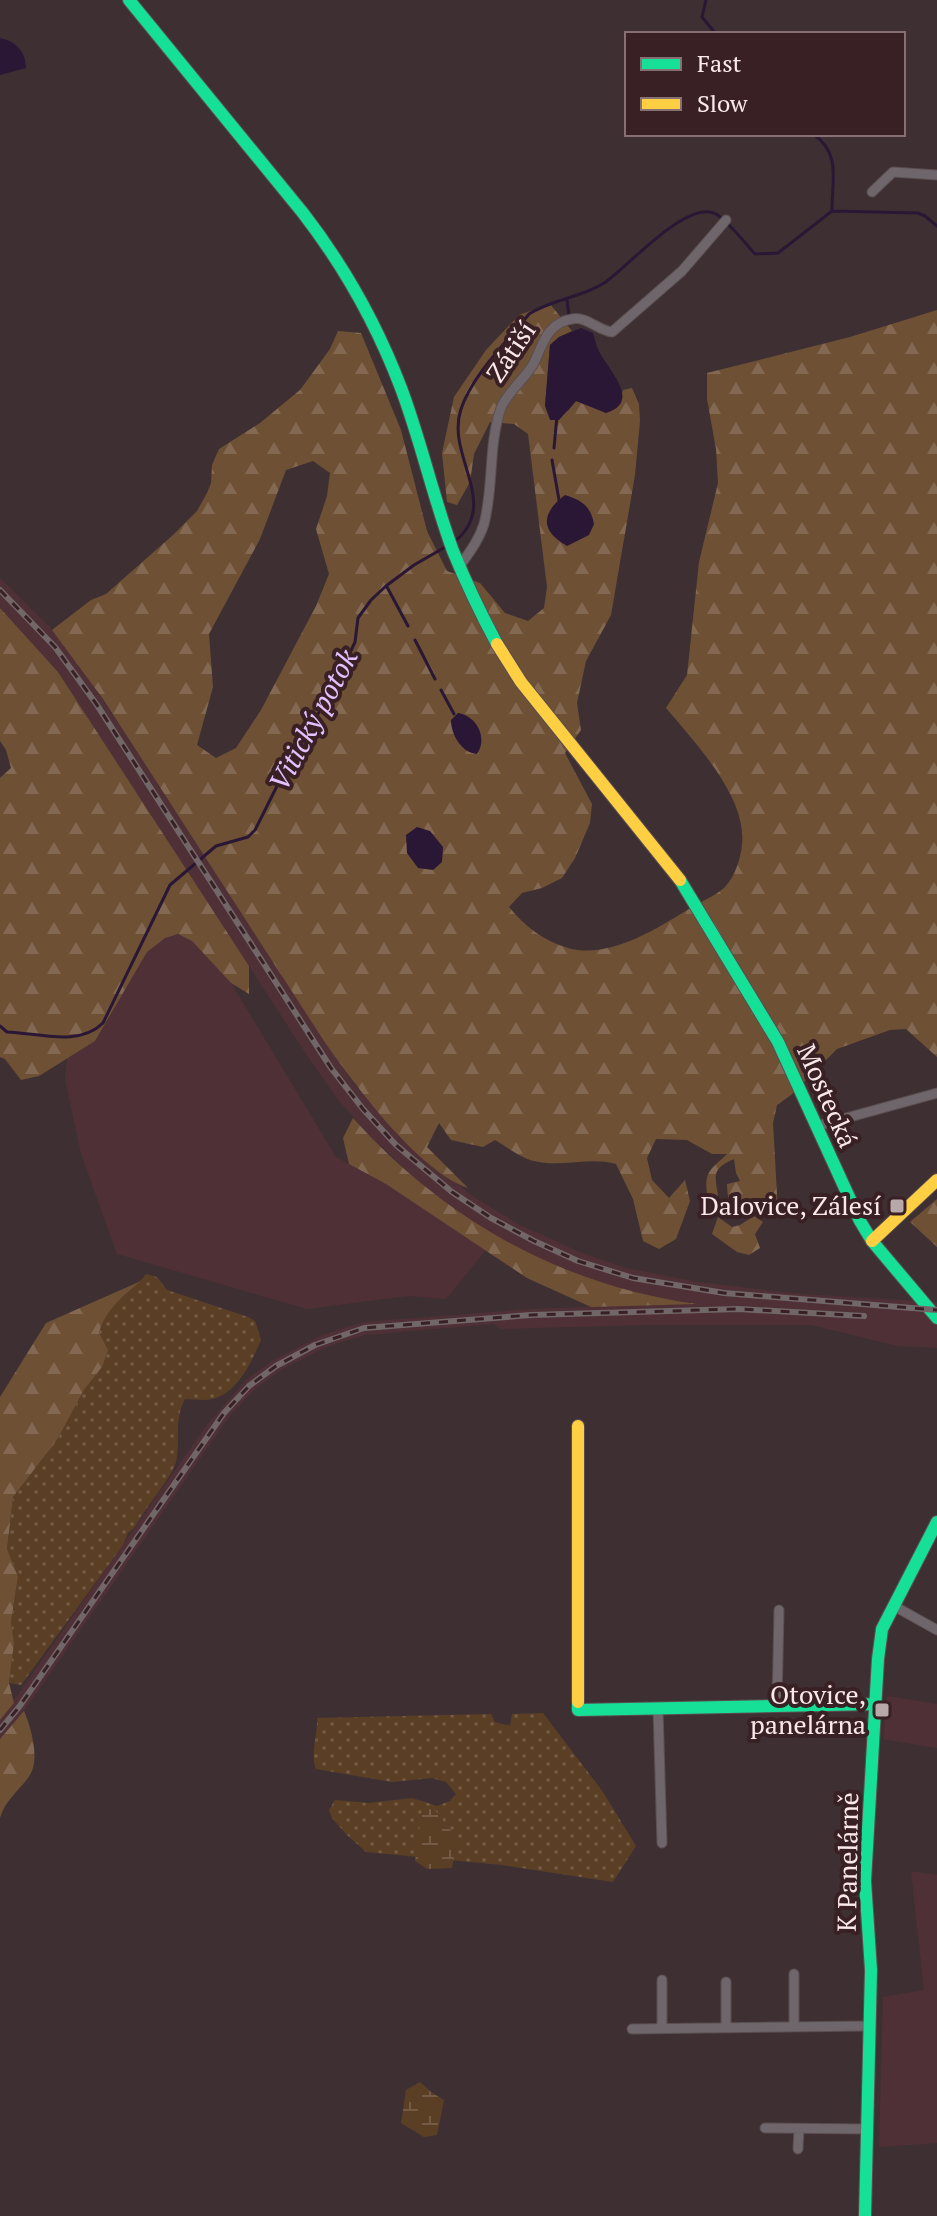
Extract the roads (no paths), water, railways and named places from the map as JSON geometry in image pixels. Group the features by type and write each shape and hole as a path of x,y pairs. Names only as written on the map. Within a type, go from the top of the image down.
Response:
{"street":[{"name":"Mostecká","path":"129,0 329,247 383,344 402,390 459,567 485,621 521,682 684,885 778,1042 860,1221 872,1241 937,1318"},
{"path":"872,192 893,172 937,175"},
{"name":"Zátiší","path":"459,567 474,546 483,525 495,431 502,404 534,362 545,336 551,329 571,319 581,319 603,331 612,332 682,271 724,222"},
{"path":"817,1126 937,1093"},
{"path":"872,1241 937,1180"},
{"path":"578,1426 578,1710 876,1704"},
{"name":"K Panelárně","path":"865,2216 871,1970 865,1881 882,1629 937,1522"},
{"path":"894,1606 937,1630"},
{"path":"777,1705 779,1610"},
{"path":"658,1709 662,1843"},
{"path":"794,1974 794,2027"},
{"path":"662,1980 662,2028"},
{"path":"726,1982 726,2027"},
{"path":"632,2029 870,2026"},
{"path":"765,2128 867,2129"},
{"path":"798,2149 799,2129"}],"waterway":[{"path":"706,0 702,17 714,32"},
{"path":"816,136 831,158 832,210"},
{"name":"Vitický potok","path":"454,542 467,527 473,512 473,496 458,427 461,409 473,383 529,314 604,283 657,237 689,216 704,212 721,217 755,254 778,253 832,211 918,213 937,226"},
{"path":"567,300 569,316"},
{"path":"554,448 557,416"},
{"path":"552,460 559,500"},
{"name":"Vitický potok","path":"0,1026 7,1032 70,1037 82,1035 103,1023 170,885 216,846 248,837 255,830 337,681 355,642 358,618 386,586 447,546"},
{"path":"387,587 408,626"},
{"path":"415,640 435,679"},
{"path":"441,690 454,714"}],"railway":[{"path":"0,590 55,647 97,705 331,1068 396,1145 452,1192 534,1241 578,1261 633,1278 724,1293 937,1310"},
{"path":"0,1730 224,1413 249,1386 276,1366 315,1345 364,1328 531,1315 738,1309 864,1316"}],"place":[{"name":"Dalovice, Zálesí","path":"897,1206"},
{"name":"Otovice, panelárna","path":"882,1710"}]}
